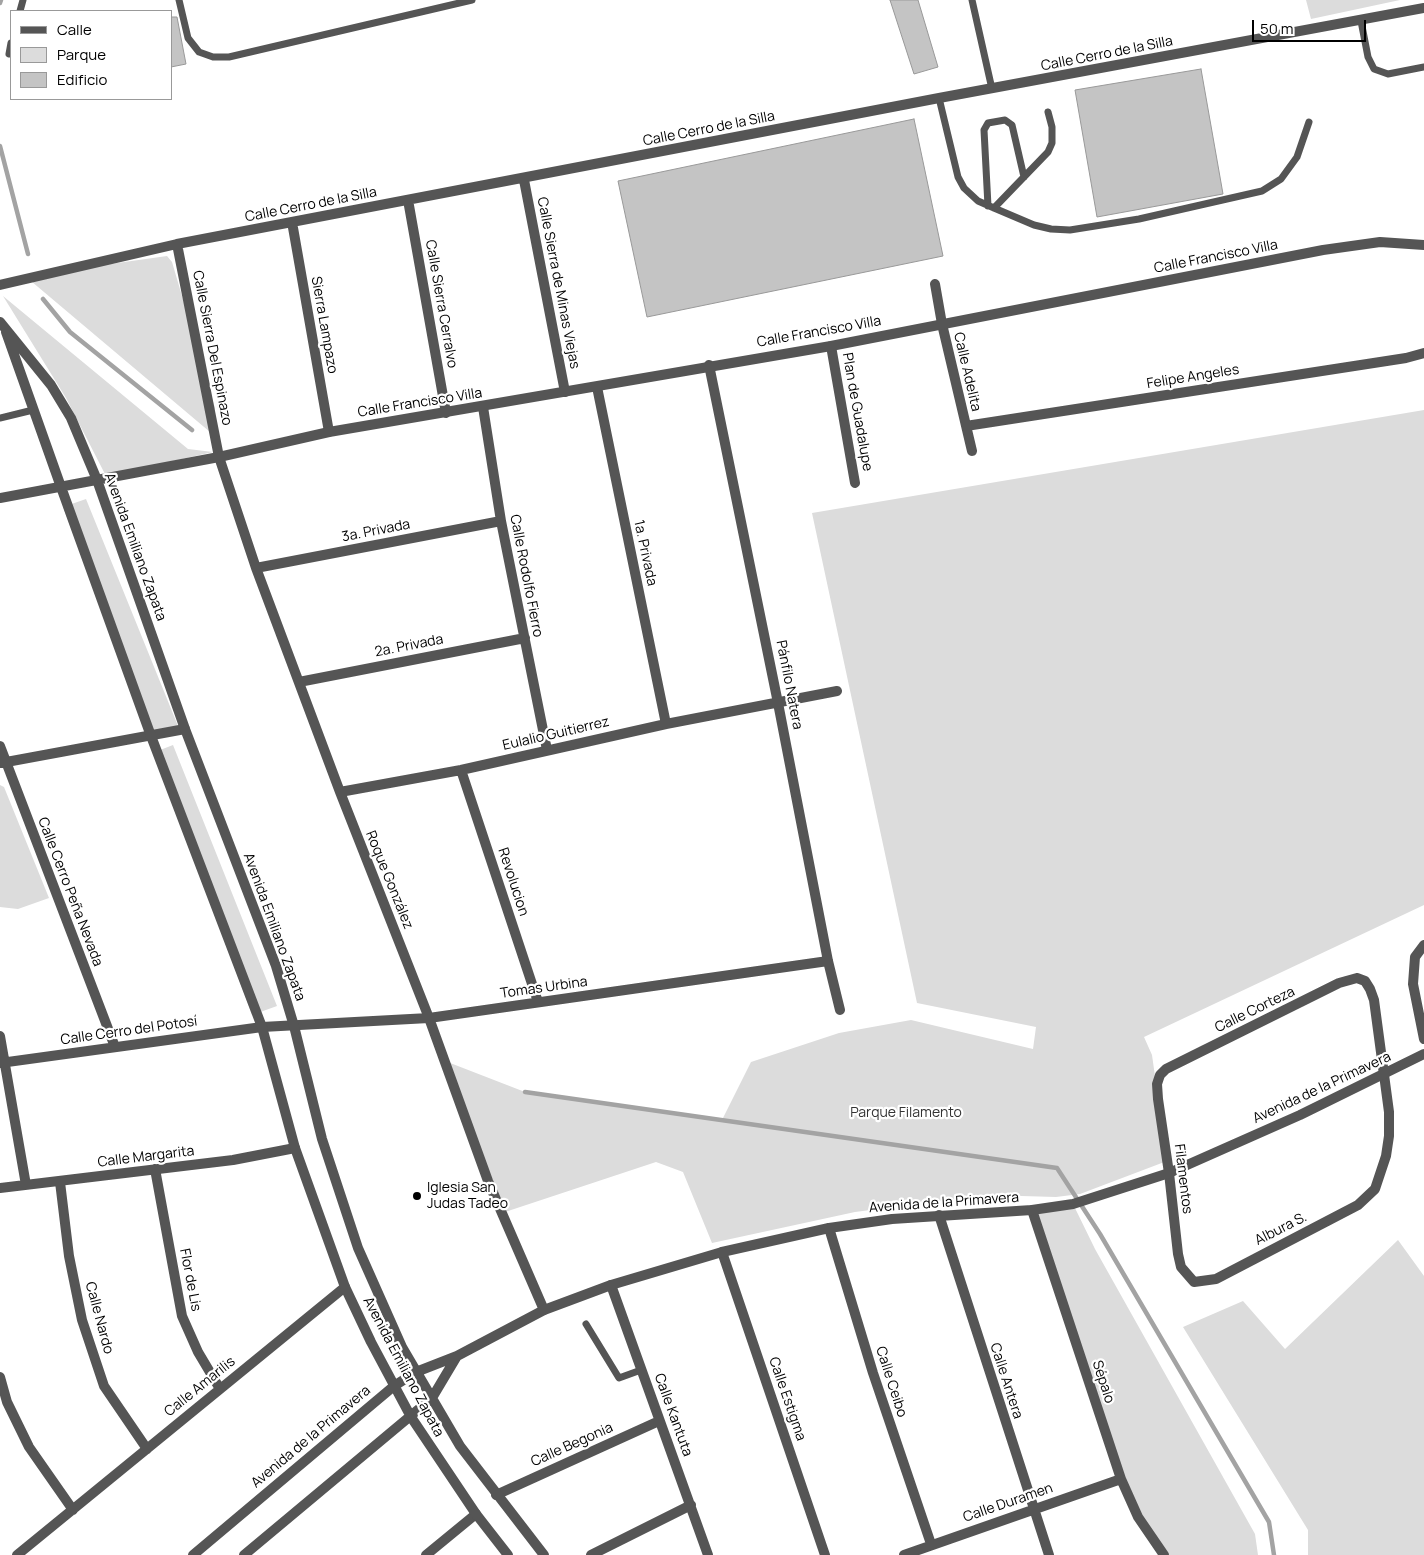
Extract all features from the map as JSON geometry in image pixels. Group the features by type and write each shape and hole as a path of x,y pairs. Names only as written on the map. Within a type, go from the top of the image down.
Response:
{"street":[{"name":"Calle Cerro de la Silla","path":"0,285 177,244 524,180 939,98 1424,8"},
{"name":"Calle Sierra de Minas Viejas","path":"524,180 565,392"},
{"name":"Calle Sierra Cerralvo","path":"408,200 446,413"},
{"name":"Sierra Lampazo","path":"292,222 329,432"},
{"name":"Calle Francisco Villa","path":"0,498 219,457 329,432 483,407 709,365 831,346 1346,246 1380,242 1424,245"},
{"name":"Calle Sierra Del Espinazo","path":"177,244 219,457"},
{"name":"Calle Adelita","path":"935,284 942,324 972,451"},
{"name":"Avenida Emiliano Zapata","path":"2,324 151,736 262,1028 295,1148 345,1286 411,1417 476,1514 508,1555"},
{"name":"Avenida Emiliano Zapata","path":"2,324 51,385 71,418 97,480 185,729 276,966 294,1026 322,1139 340,1199 362,1257 402,1347 460,1446 544,1555"},
{"name":"Plan de Guadalupe","path":"831,346 855,482"},
{"name":"Felipe Angeles","path":"966,426 1406,358 1424,353"},
{"name":"Pánfilo Natera","path":"709,365 828,961 840,1010"},
{"name":"1a. Privada","path":"596,387 666,724"},
{"name":"Calle Rodolfo Fierro","path":"483,407 501,522 547,750"},
{"name":"Roque González","path":"219,457 256,568 298,682 430,1018 488,1181 544,1310"},
{"name":"3a. Privada","path":"256,568 501,522"},
{"name":"2a. Privada","path":"298,682 525,638"},
{"name":"Eulalio Guitierrez","path":"340,792 461,770 666,724 837,692"},
{"path":"3,762 185,729"},
{"name":"Calle Cerro Peña Nevada","path":"0,746 3,762 115,1047"},
{"name":"Revolucion","path":"461,770 538,1002"},
{"path":"1424,945 1415,957 1412,984 1424,1039"},
{"name":"Tomas Urbina","path":"262,1028 430,1018 828,961"},
{"name":"Calle Corteza","path":"1160,1075 1166,1068 1338,983 1357,978 1365,981 1374,1000 1389,1072"},
{"name":"Calle Cerro del Potosí","path":"2,1062 262,1028"},
{"path":"0,1036 2,1062 26,1185"},
{"name":"Avenida de la Primavera","path":"193,1555 394,1386 416,1372 457,1356 544,1310 611,1285 722,1252 828,1228 939,1215 1032,1210 1073,1204 1115,1192 1170,1173 1421,1056"},
{"name":"Albura S.","path":"1194,1282 1216,1278 1358,1205 1375,1189 1384,1164 1389,1136 1389,1072"},
{"name":"Filamentos","path":"1160,1075 1157,1084 1158,1099 1170,1173 1181,1267 1194,1282"},
{"name":"Calle Margarita","path":"0,1188 233,1160 295,1148"},
{"name":"Flor de Lis","path":"155,1169 182,1316 198,1352 220,1389"},
{"name":"Calle Nardo","path":"60,1182 69,1256 82,1320 104,1386 146,1449"},
{"name":"Sépalo","path":"1032,1210 1122,1478 1138,1516 1164,1555"},
{"name":"Calle Antera","path":"939,1215 1049,1555"},
{"name":"Calle Ceibo","path":"828,1228 873,1373 931,1544"},
{"name":"Calle Estigma","path":"722,1252 825,1555"},
{"name":"Calle Kantuta","path":"611,1285 708,1555"},
{"name":"Calle Amarilis","path":"17,1555 345,1286"},
{"path":"244,1555 432,1398 457,1356"},
{"path":"0,1378 7,1402 29,1447 73,1510"},
{"name":"Calle Begonia","path":"496,1495 659,1421"},
{"name":"Calle Duramen","path":"904,1555 921,1552 931,1544 1122,1478"},
{"path":"591,1555 691,1505"},
{"path":"426,1555 476,1514"}],"lane":[{"path":"179,0 188,38 199,52 213,57 229,57 472,0"},
{"path":"972,0 992,89"},
{"path":"1361,21 1368,57 1374,69 1388,74 1424,67"},
{"path":"9,54 10,49"},
{"path":"939,98 958,177 970,195 991,207 1034,225 1070,230 1139,219 1240,198 1262,191 1281,179 1296,158 1309,122"},
{"path":"991,207 1042,160 1052,143 1052,128 1048,112"},
{"path":"991,207 984,130 988,123 1004,120 1012,125 1024,177"},
{"path":"0,418 33,410"},
{"path":"586,1324 619,1378 641,1370"}],"green space":[{"path":"1306,0 1400,0 1311,19"},
{"path":"167,256 172,262 215,408 210,432 25,276"},
{"path":"3,296 188,449 213,452 106,476 66,398"},
{"name":"Parque Filamento","path":"1424,410 1424,905 1144,1037 1152,1055 1167,1161 1080,1194 1056,1197 987,1195 855,1212 712,1243 683,1172 656,1162 502,1213 445,1061 525,1092 722,1120 751,1062 839,1033 911,1020 1033,1049 1036,1027 917,1003 812,513"},
{"path":"86,499 178,726 148,734 63,507"},
{"path":"173,745 277,1006 252,1015 155,752"},
{"path":"0,785 4,787 49,898 18,909 0,907"},
{"path":"1073,1204 1095,1249 1255,1534 1258,1555 1164,1555 1138,1517 1032,1210"},
{"path":"1398,1240 1424,1276 1424,1555 1308,1555 1308,1530 1183,1327 1243,1301 1285,1349"}],"building":[{"path":"890,0 918,0 938,67 914,74"},
{"path":"172,17 177,17 186,64 172,67"},
{"path":"1201,69 1223,194 1097,217 1075,90"},
{"path":"914,119 943,256 647,317 618,181"}],"waterway":[{"path":"0,146 28,254"},
{"path":"43,299 70,332 192,430"},
{"path":"525,1092 1057,1168 1100,1234 1269,1522 1274,1555"}],"place":[{"name":"Iglesia San Judas Tadeo","path":"417,1196"}]}
